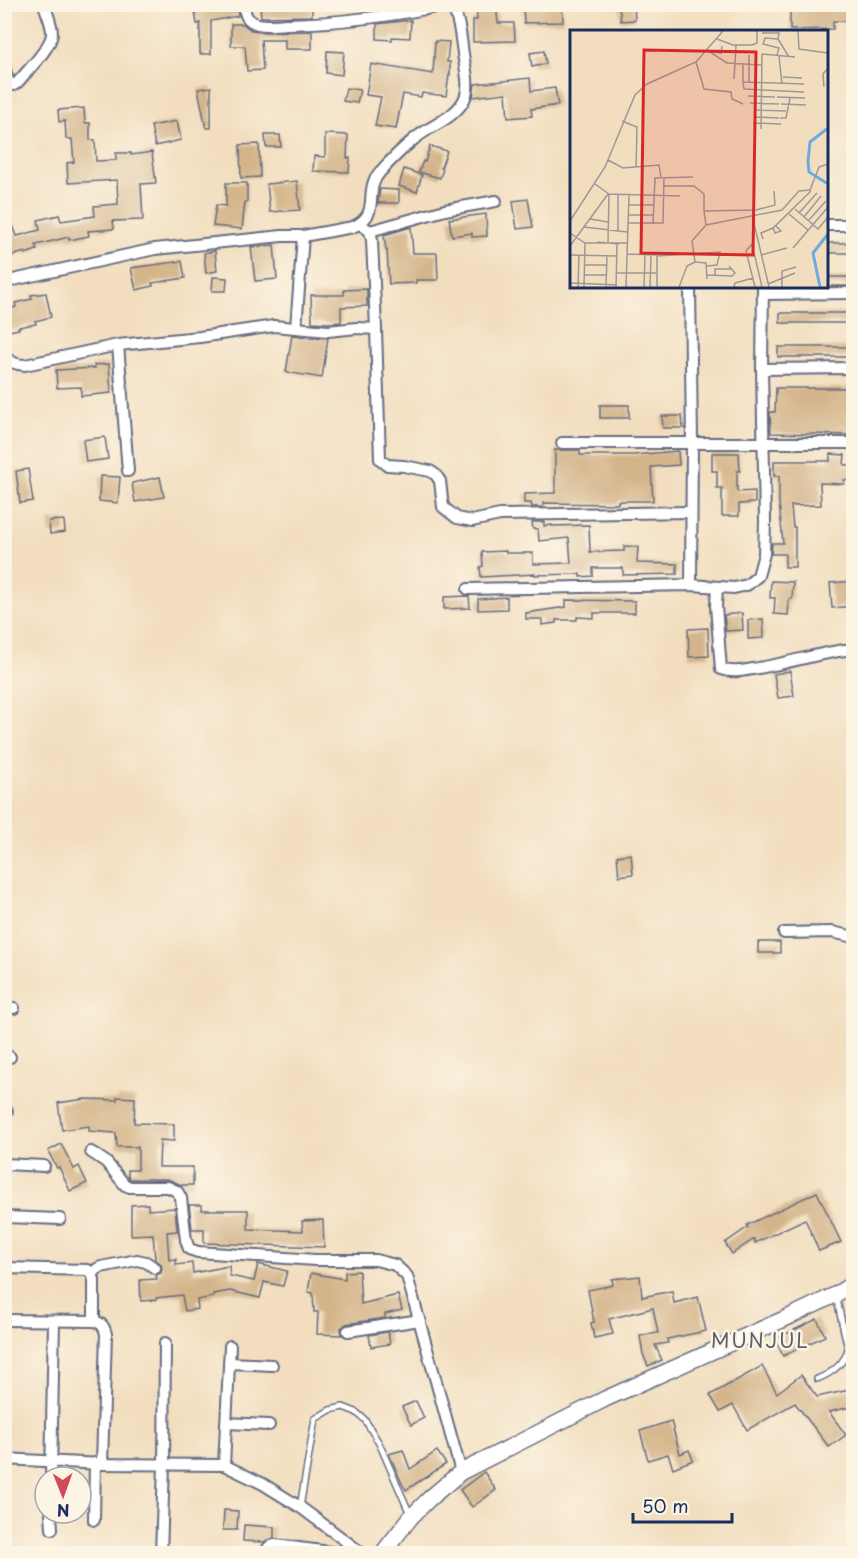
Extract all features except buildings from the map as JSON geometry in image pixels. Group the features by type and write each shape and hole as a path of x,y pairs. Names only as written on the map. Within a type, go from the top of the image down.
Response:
{"street":[{"path":"4,66 9,84 14,85 46,48 51,40 52,31 44,4"},
{"path":"4,282 155,249 282,236 303,236 353,227 365,220 369,214 372,188 378,174 393,157 413,140 450,115 465,99 467,80 457,20 452,5 346,22 257,24 249,20 244,12 245,4"},
{"path":"370,231 445,210 496,201"},
{"path":"360,224 370,231 372,240 380,459 387,465 430,471 436,475 440,481 443,507 457,518 472,520 500,515 691,512"},
{"path":"828,225 854,225"},
{"path":"296,328 303,236"},
{"path":"690,288 691,585"},
{"path":"468,589 691,585 734,588 747,585 758,576 764,554 763,290 854,293"},
{"path":"4,356 12,363 25,365 118,345 200,337 274,326 328,331 376,329"},
{"path":"118,345 128,471"},
{"path":"762,369 854,368"},
{"path":"562,443 854,443"},
{"path":"717,586 717,625 721,669 730,672 772,666 854,649"},
{"path":"784,933 832,932 854,937"},
{"path":"91,1152 106,1162 125,1185 168,1187 177,1191 181,1198 189,1249 198,1252 315,1260 376,1260 395,1265 408,1276 461,1472"},
{"path":"4,1164 44,1166"},
{"path":"4,1217 60,1219"},
{"path":"92,1274 101,1267 128,1261 146,1262 154,1268"},
{"path":"4,1268 88,1270 94,1280 94,1321"},
{"path":"382,1554 411,1517 461,1472 605,1398 780,1321 835,1295 854,1283"},
{"path":"4,1320 94,1321 100,1322 104,1327 106,1334 94,1520"},
{"path":"348,1331 420,1320"},
{"path":"51,1462 54,1321"},
{"path":"161,1554 165,1343"},
{"path":"224,1465 230,1346"},
{"path":"229,1363 272,1365"},
{"path":"226,1423 269,1425"},
{"path":"4,1460 99,1464 224,1465 263,1484 300,1507 363,1554"},
{"path":"52,1525 52,1529"},
{"path":"267,1554 268,1548 275,1545 346,1554"}],"lane":[{"path":"817,1379 840,1364 847,1356 848,1348 835,1295"},
{"path":"300,1507 315,1419 330,1410 342,1407 365,1420 379,1443 411,1517"}],"district":[{"name":"MUNJUL","path":"760,1340"}]}
